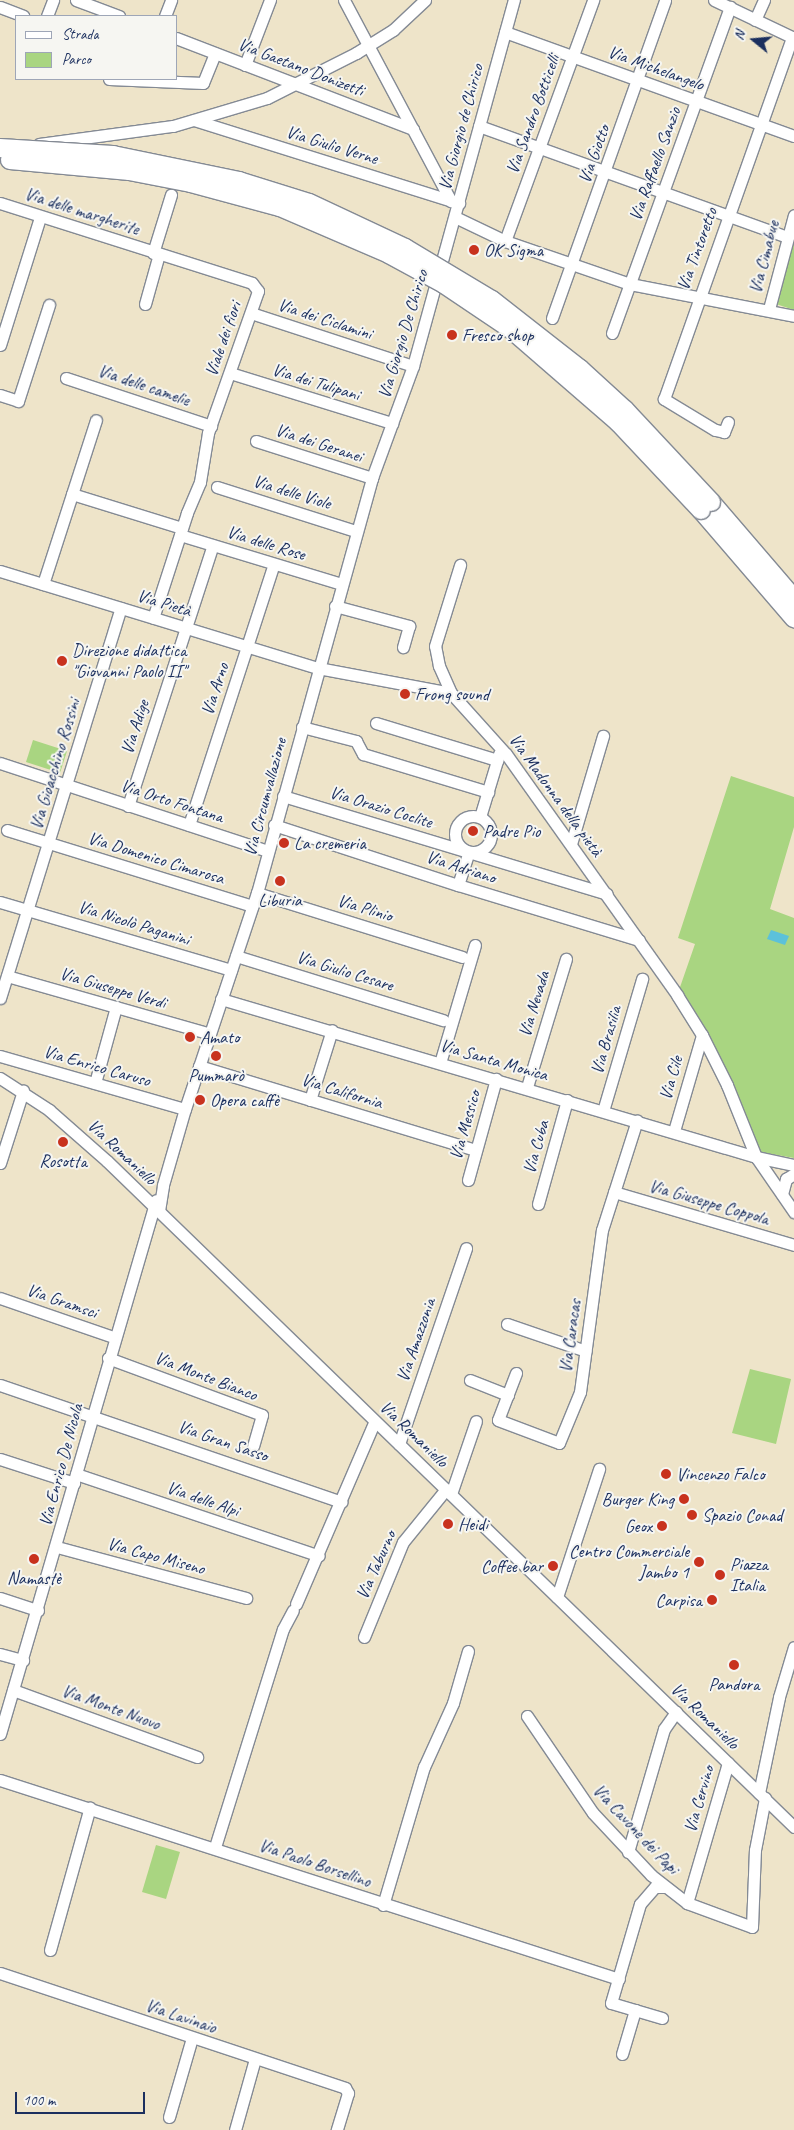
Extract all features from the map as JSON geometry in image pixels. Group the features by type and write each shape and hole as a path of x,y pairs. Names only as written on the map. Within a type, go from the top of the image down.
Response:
{"highway":[{"path":"0,147 114,155 239,181 309,203 405,248 492,300 580,369 625,410 706,506 794,618"},
{"path":"0,160 70,164 191,183 280,208 390,254 444,284 518,335 618,422 706,506 794,599"}],"street":[{"path":"47,15 53,0"},
{"path":"76,0 117,15"},
{"path":"165,15 171,0"},
{"path":"246,65 270,0"},
{"path":"344,0 413,129 455,202"},
{"path":"0,147 136,133 194,120 267,98 298,85 369,45 393,30 425,0"},
{"name":"Via Giorgio de Chirico","path":"443,263 455,217 455,202 479,126 514,0"},
{"name":"Via Sandro Botticelli","path":"505,240 594,0"},
{"name":"Via Giotto","path":"552,318 570,265 606,172 665,0"},
{"path":"714,0 793,37"},
{"path":"755,20 764,0"},
{"path":"0,7 20,15"},
{"name":"Via Raffaello Sanzio","path":"612,333 730,7"},
{"name":"Via Michelangelo","path":"505,32 794,136"},
{"name":"Via Tintoretto","path":"728,422 724,432 715,430 674,408 664,399 699,296 793,37"},
{"name":"Via Gaetano Donizetti","path":"178,39 413,129"},
{"path":"132,80 203,83 215,53"},
{"name":"Via Giulio Verne","path":"194,120 455,202"},
{"path":"479,126 788,237"},
{"name":"Via delle margherite","path":"144,304 170,195"},
{"name":"Via delle margherite","path":"0,203 252,283 258,291"},
{"name":"Via Cimabue","path":"769,309 794,215"},
{"path":"0,345 40,217"},
{"path":"455,217 505,240 570,265 630,284 769,309 794,316"},
{"name":"Via Giorgio De Chirico","path":"394,420 413,366 443,263"},
{"name":"Viale dei fiori","path":"181,531 200,482 211,426 258,291"},
{"path":"0,395 18,401 49,305"},
{"name":"Via dei Ciclamini","path":"254,314 413,366"},
{"name":"Via dei Tulipani","path":"230,373 394,420"},
{"name":"Via delle camelie","path":"66,378 211,426"},
{"path":"42,584 96,420"},
{"name":"Via Circumvallazione","path":"157,1209 160,1188 185,1109 257,894 274,824 356,531 372,478 394,420"},
{"name":"Via dei Geranei","path":"256,441 372,478"},
{"name":"Via delle Viole","path":"217,487 356,531"},
{"name":"Via delle Rose","path":"72,494 181,531 213,545 341,584"},
{"path":"153,618 181,531"},
{"name":"Via Adige","path":"128,806 213,545"},
{"name":"Via Arno","path":"190,825 274,564"},
{"path":"451,693 439,666 435,646 460,565"},
{"name":"Via Pietà","path":"0,571 318,668"},
{"path":"335,606 409,626 403,647"},
{"name":"Via Gioacchino Rossini","path":"0,998 121,608"},
{"path":"318,668 451,693"},
{"name":"Via Madonna della pietà","path":"451,693 501,748 607,894 702,1035 756,1157 794,1212"},
{"path":"376,723 498,760"},
{"path":"302,727 356,741 363,754 488,792"},
{"path":"571,844 603,736"},
{"path":"480,817 501,748"},
{"name":"Via Orto Fontana","path":"0,763 268,851"},
{"name":"Via Orazio Coclite","path":"283,796 607,894"},
{"path":"468,816 480,817 490,825 492,837 486,848 468,852 459,845 456,828 468,816"},
{"name":"Via Adriano","path":"274,824 458,885 639,940"},
{"name":"Via Gioacchino Rossini","path":"7,830 48,844"},
{"name":"Via Domenico Cimarosa","path":"48,844 253,906"},
{"path":"458,885 468,852"},
{"name":"Via Plinio","path":"257,894 462,957"},
{"name":"Via Nicolò Paganini","path":"0,902 231,970"},
{"path":"440,1063 475,945"},
{"name":"Via Giulio Cesare","path":"236,956 443,1020"},
{"name":"Via Nevada","path":"527,1087 566,959"},
{"name":"Via Giuseppe Verdi","path":"7,976 210,1034"},
{"name":"Via Brasilia","path":"603,1111 642,979"},
{"name":"Via Santa Monica","path":"221,999 527,1087 756,1157 794,1165"},
{"path":"95,1083 116,1007"},
{"path":"310,1100 332,1030"},
{"name":"Via Cile","path":"674,1131 702,1035"},
{"name":"Via Enrico Caruso","path":"0,1056 185,1109"},
{"name":"Via California","path":"199,1066 476,1150"},
{"name":"Via Romaniello","path":"0,1078 49,1110 157,1209 794,1827"},
{"name":"Via Messico","path":"468,1180 496,1079"},
{"path":"0,1163 23,1092"},
{"name":"Via Cuba","path":"538,1204 567,1100"},
{"name":"Via Caracas","path":"516,1373 498,1420 559,1443 580,1392 602,1230 637,1120"},
{"path":"782,1194 786,1179 794,1174"},
{"path":"145,1198 160,1188"},
{"name":"Via Giuseppe Coppola","path":"614,1192 794,1245"},
{"name":"Via Enrico De Nicola","path":"0,1734 3,1714 14,1690 57,1547 113,1337 157,1209"},
{"name":"Via Amazzonia","path":"399,1444 466,1248"},
{"name":"Via Gramsci","path":"0,1298 113,1337"},
{"path":"507,1324 586,1351"},
{"name":"Via Monte Bianco","path":"108,1358 262,1416 253,1446"},
{"path":"470,1380 508,1395"},
{"name":"Via Gran Sasso","path":"0,1385 93,1414 341,1502"},
{"path":"215,1847 283,1628 319,1556 375,1421"},
{"path":"448,1492 476,1421"},
{"name":"Via delle Alpi","path":"0,1459 75,1478 319,1556"},
{"path":"557,1597 598,1469"},
{"name":"Via Taburno","path":"364,1637 402,1542 448,1492"},
{"name":"Via Capo Miseno","path":"57,1547 246,1598"},
{"path":"0,1598 38,1610"},
{"path":"762,1796 778,1697 794,1647"},
{"path":"383,1905 424,1767 453,1703 468,1651"},
{"path":"0,1654 23,1660"},
{"name":"Via Monte Nuovo","path":"14,1690 197,1757"},
{"path":"628,1852 664,1729 676,1712"},
{"name":"Via Cavone dei Papi","path":"528,1716 577,1792 628,1852 665,1887 688,1904 752,1927 756,1850 762,1796"},
{"name":"Via Cervino","path":"688,1904 728,1763"},
{"name":"Via Paolo Borsellino","path":"0,1780 215,1847 383,1905 619,1979"},
{"path":"50,1950 90,1807"},
{"path":"662,2018 611,2003 640,1904 655,1887 665,1887"},
{"name":"Via Lavinaio","path":"0,1973 345,2088 348,2093 337,2130"},
{"path":"622,2054 635,2010"},
{"path":"169,2117 192,2038"},
{"path":"235,2130 255,2059"}],"green space":[{"path":"794,237 794,310 776,304"},
{"path":"33,740 67,751 60,773 26,762"},
{"path":"731,776 794,797 794,827 770,909 794,918 794,1158 760,1152 679,990 695,944 678,938"},
{"path":"750,1369 791,1379 776,1444 732,1433"},
{"path":"156,1845 180,1852 166,1899 142,1892"}],"water":[{"path":"771,930 789,936 785,945 767,939"}],"place":[{"name":"OK Sigma","path":"474,250"},
{"name":"Fresco shop","path":"452,335"},
{"name":"Direzione didattica \"Giovanni Paolo II\"","path":"62,661"},
{"name":"Frong sound","path":"405,694"},
{"name":"Padre Pio","path":"473,831"},
{"name":"La cremeria","path":"284,843"},
{"name":"Liburia","path":"280,881"},
{"name":"Amato","path":"190,1037"},
{"name":"Pummarò","path":"216,1056"},
{"name":"Opera caffè","path":"200,1100"},
{"name":"Rosotta","path":"63,1142"},
{"name":"Vincenzo Falco","path":"666,1474"},
{"name":"Burger King","path":"684,1499"},
{"name":"Spazio Conad","path":"692,1515"},
{"name":"Heidi","path":"448,1524"},
{"name":"Geox","path":"662,1526"},
{"name":"Namastè","path":"34,1559"},
{"name":"Centro Commerciale Jambo 1","path":"699,1562"},
{"name":"Coffee bar","path":"553,1566"},
{"name":"Piazza Italia","path":"720,1575"},
{"name":"Carpisa","path":"712,1600"},
{"name":"Pandora","path":"734,1665"}]}
